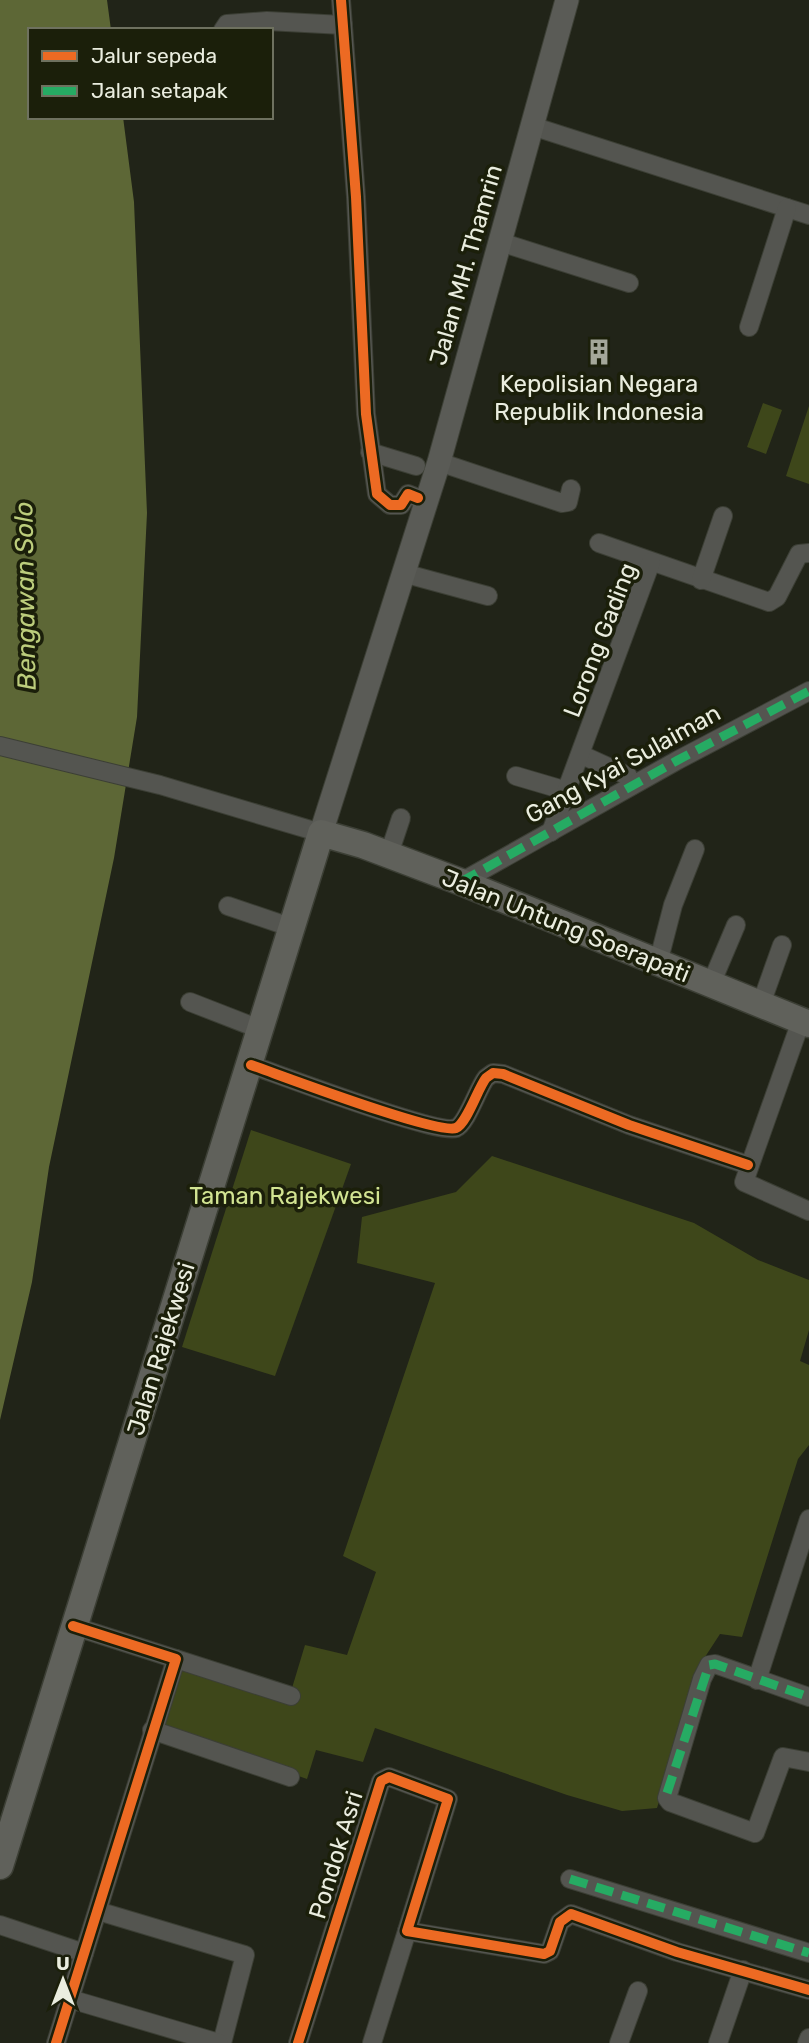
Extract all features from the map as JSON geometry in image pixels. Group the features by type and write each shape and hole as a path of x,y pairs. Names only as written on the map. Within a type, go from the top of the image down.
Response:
{"highway":[{"name":"Jalan Untung Soerapati","path":"321,833 390,854 805,1022"},
{"name":"Jalan Rajekwesi","path":"0,1866 73,1626 262,1030 321,833"}],"main road":[{"name":"Jalan MH. Thamrin","path":"486,267 500,242 529,123 554,0"},
{"name":"Jalan MH. Thamrin","path":"412,542 422,469 467,335 567,0"},
{"name":"Jalan MH. Thamrin","path":"321,833 439,462 467,335"}],"street":[{"path":"341,0 356,197 370,452 377,494 383,501 401,505 408,495 418,498"},
{"path":"224,28 227,24 267,21 342,25"},
{"path":"529,123 809,215"},
{"path":"748,327 788,208"},
{"path":"500,242 629,283"},
{"path":"370,452 416,466"},
{"path":"439,462 562,503 568,502 571,489"},
{"path":"701,580 723,516"},
{"path":"599,543 651,562"},
{"name":"Lorong Gading","path":"551,832 582,755 651,562 772,602 799,554 809,553"},
{"path":"403,573 488,596"},
{"name":"Gang Kyai Sulaiman","path":"461,882 631,786 809,691"},
{"path":"0,746 160,785 321,833"},
{"path":"582,755 628,776 631,786"},
{"path":"516,776 568,791"},
{"path":"390,854 401,818"},
{"path":"658,963 673,905 695,849"},
{"path":"228,906 293,928"},
{"path":"711,984 736,925"},
{"path":"761,1004 782,944"},
{"path":"190,1002 262,1030"},
{"path":"805,1022 748,1165 746,1185 809,1212"},
{"path":"251,1065 400,1116 449,1128 456,1128 462,1122 486,1078 493,1073 503,1074 629,1125 748,1165"},
{"path":"757,1680 809,1519"},
{"path":"73,1626 290,1696"},
{"path":"56,2043 176,1659"},
{"path":"809,1697 715,1664 706,1668 667,1793 670,1802 755,1833 783,1757 809,1762"},
{"path":"152,1730 290,1777"},
{"name":"Pondok Asri","path":"298,2043 383,1777 417,1786 448,1799 372,2043"},
{"path":"570,1879 809,1953"},
{"path":"69,1999 220,2043 245,1955 98,1911"},
{"path":"407,1931 544,1954 550,1951 560,1922 570,1914 677,1952 809,1990"},
{"path":"0,1925 84,1953"},
{"path":"718,2043 743,1970"},
{"path":"619,2043 638,1991"}],"green space":[{"path":"763,403 782,410 766,454 747,447"},
{"path":"809,406 809,484 786,476"},
{"name":"Taman Rajekwesi","path":"251,1130 351,1164 275,1376 182,1347"},
{"path":"492,1156 694,1223 758,1260 809,1280 809,1330 800,1361 809,1365 809,1445 798,1459 742,1637 720,1634 705,1657 657,1808 622,1811 567,1795 375,1728 363,1762 316,1750 307,1779 158,1727 179,1669 292,1688 305,1645 347,1655 376,1572 343,1556 435,1283 357,1263 362,1217 456,1192"}],"water":[{"name":"Bengawan Solo","path":"0,0 107,0 111,28 28,28 28,119 123,119 134,202 147,513 137,717 114,858 49,1167 32,1282 0,1420"}],"marked path":[{"path":"461,882 678,760 809,691"},
{"path":"667,1793 709,1665 715,1664 809,1697"},
{"path":"570,1879 809,1953"}],"cycle path":[{"path":"341,0 356,197 366,414 377,494 390,505 401,505 408,494 418,498"},
{"path":"251,1065 390,1114 443,1128 456,1128 460,1125 486,1078 493,1073 503,1074 629,1125 748,1165"},
{"path":"56,2043 176,1659 73,1626"},
{"path":"298,2043 381,1781 389,1777 448,1799 407,1931 544,1954 550,1951 560,1922 571,1914 677,1952 809,1990"}],"place":[{"name":"Kepolisian Negara Republik Indonesia","path":"599,352"}]}
